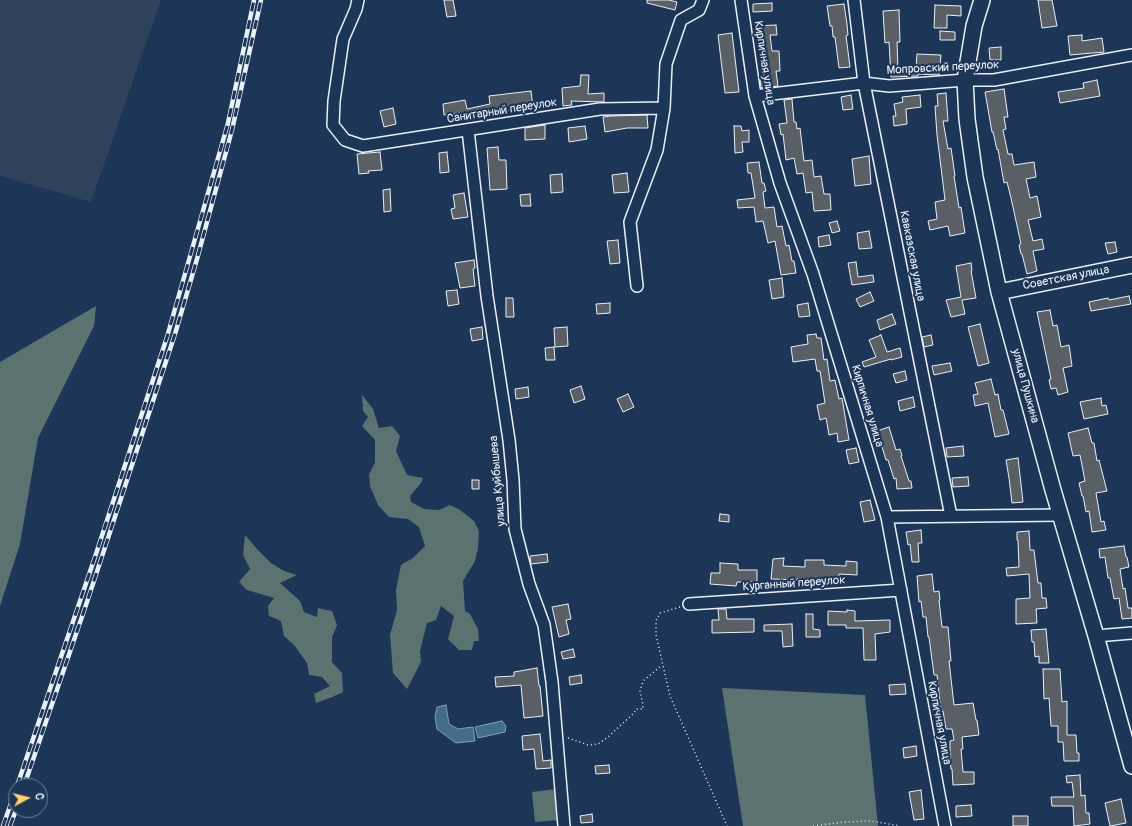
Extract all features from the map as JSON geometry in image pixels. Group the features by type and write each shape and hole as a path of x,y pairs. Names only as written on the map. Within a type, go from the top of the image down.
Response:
{"main road":[{"name":"улица Пушкина","path":"982,0 974,26 965,80 967,119 975,177 999,292 1060,515 1096,636 1132,766"},
{"name":"Советская улица","path":"999,292 1132,265"}],"street":[{"name":"Санитарный переулок","path":"358,0 356,9 343,39 334,101 333,125 345,140 363,146 600,109 664,108"},
{"path":"637,286 630,222 657,150 664,108 666,64 681,20 699,10 703,0"},
{"name":"Кирпичная улица","path":"741,0 754,96 780,184 813,274 887,517 945,826"},
{"name":"Кавказская улица","path":"854,0 864,83 951,516"},
{"name":"Мопровский переулок","path":"754,96 864,83 890,86 965,80 994,80 1132,55"},
{"name":"улица Куйбышева","path":"468,130 487,296 509,440 513,480 515,529 529,584 544,625 552,682 564,826"},
{"path":"887,517 1060,515"},
{"name":"Курганный переулок","path":"689,604 901,590"},
{"path":"1096,636 1132,633"}],"path":[{"path":"689,604 660,613 656,621 656,635 670,696 727,826"},
{"path":"556,733 588,745 598,744 608,737 634,713 636,709 643,709 644,705 640,691 644,681 662,665"},
{"path":"813,826 872,820 900,826"}],"shaded area":[{"path":"0,0 161,0 91,202 0,176"},
{"path":"446,705 449,724 458,729 473,727 475,741 456,743 437,729 435,717 437,707"},
{"path":"502,721 506,726 505,732 478,738 475,727"}],"green space":[{"path":"96,306 94,326 38,438 20,544 0,606 0,362"},
{"path":"362,395 373,409 379,428 392,426 400,436 396,451 407,475 423,478 421,483 410,496 411,502 424,509 439,510 450,505 460,510 474,521 479,531 478,548 475,561 463,581 465,611 470,614 478,629 479,641 474,641 472,650 459,650 448,639 454,616 441,606 436,620 427,623 420,651 421,662 407,689 393,673 390,635 397,610 396,590 401,565 413,558 425,546 419,527 408,519 389,517 378,505 370,486 369,474 375,463 375,440 362,426 368,417 363,411"},
{"path":"245,535 271,563 284,571 297,575 280,583 300,601 304,612 317,617 318,608 332,611 337,625 332,637 332,662 342,673 343,692 316,703 314,694 330,686 322,677 309,675 307,663 294,645 284,636 281,621 269,616 268,606 274,598 247,590 239,582 250,569 243,555"},
{"path":"722,688 865,695 878,826 743,826"},
{"path":"557,789 560,820 535,822 532,792"}],"building":[{"path":"444,0 453,0 456,16 447,17"},
{"path":"647,0 669,0 677,2 675,10 647,3"},
{"path":"1038,0 1052,0 1057,26 1042,28"},
{"path":"772,3 772,11 753,12 753,4"},
{"path":"844,4 850,67 839,68 835,37 833,37 832,26 830,26 827,6"},
{"path":"935,5 961,6 961,16 947,15 947,28 934,28"},
{"path":"899,10 900,42 897,42 898,70 916,69 917,54 941,55 939,75 918,74 918,76 891,77 889,42 885,43 883,11"},
{"path":"776,25 777,35 770,35 772,51 779,51 780,71 776,71 778,86 761,88 760,79 764,78 763,66 765,66 763,44 762,37 755,37 755,26"},
{"path":"940,31 955,32 955,40 940,40"},
{"path":"732,33 739,92 725,93 718,35"},
{"path":"1082,35 1082,41 1102,38 1104,52 1070,55 1068,36"},
{"path":"1001,47 1001,60 990,60 989,48"},
{"path":"581,75 589,75 588,94 604,93 604,102 571,101 572,105 563,106 562,88 580,86"},
{"path":"1097,80 1100,96 1060,103 1058,92 1084,88 1083,83"},
{"path":"1004,89 1008,117 1004,117 1006,129 1003,130 1008,154 1012,154 1014,165 1034,162 1036,177 1026,179 1030,198 1037,196 1041,217 1028,220 1033,241 1042,239 1044,249 1033,251 1037,271 1027,274 1019,245 1021,244 1011,198 1007,182 1004,183 998,149 997,150 992,132 985,92"},
{"path":"531,91 533,108 461,118 460,113 444,115 443,104 465,100 467,109 490,104 489,96"},
{"path":"946,93 948,121 943,121 948,149 951,148 959,208 961,207 965,233 950,236 948,226 930,230 928,221 937,219 935,202 945,200 935,106 938,106 937,94"},
{"path":"851,95 853,109 843,110 841,97"},
{"path":"920,95 921,107 906,109 907,124 894,126 893,116 896,116 894,104 903,102 902,97"},
{"path":"792,99 794,122 796,122 797,129 800,128 804,161 812,160 814,177 821,176 824,194 830,194 831,210 814,211 812,192 806,193 803,173 797,174 794,158 786,160 783,134 781,135 779,124 787,123 784,100"},
{"path":"393,108 396,124 384,127 380,111"},
{"path":"647,115 648,128 627,128 605,132 603,117"},
{"path":"545,125 545,139 525,140 525,128"},
{"path":"585,126 587,139 569,142 568,128"},
{"path":"734,126 741,126 742,131 749,130 749,142 742,142 743,152 735,153"},
{"path":"498,147 499,160 506,160 507,189 490,190 487,148"},
{"path":"380,152 382,170 368,171 369,173 359,174 357,154"},
{"path":"447,152 449,172 440,173 439,153"},
{"path":"869,156 871,184 855,186 852,159"},
{"path":"759,162 762,183 764,183 766,191 763,192 765,208 774,207 777,227 782,226 786,246 789,245 796,273 781,275 775,241 768,243 763,221 756,222 754,207 738,208 737,200 755,198 751,173 748,173 747,163"},
{"path":"627,173 629,192 614,193 612,175"},
{"path":"562,174 563,192 551,193 550,175"},
{"path":"390,189 391,211 384,212 383,190"},
{"path":"464,193 468,217 453,219 451,209 455,208 453,195"},
{"path":"530,194 531,206 521,206 520,195"},
{"path":"837,221 840,231 832,233 829,223"},
{"path":"869,231 872,248 859,249 857,233"},
{"path":"829,235 831,245 819,247 818,237"},
{"path":"618,240 620,263 610,264 607,241"},
{"path":"1115,242 1117,252 1108,254 1105,243"},
{"path":"474,260 475,268 473,269 475,286 460,288 455,263"},
{"path":"856,262 858,277 873,275 874,282 852,285 848,263"},
{"path":"971,263 976,298 962,300 965,314 951,317 946,300 961,297 956,266"},
{"path":"782,278 784,297 772,299 769,280"},
{"path":"457,290 459,304 448,306 446,291"},
{"path":"870,292 874,301 860,307 856,299"},
{"path":"1129,296 1131,304 1091,311 1089,302"},
{"path":"506,298 513,298 514,317 506,317"},
{"path":"610,303 610,313 597,314 596,304"},
{"path":"808,303 810,316 799,317 797,305"},
{"path":"1050,310 1053,326 1057,325 1061,347 1069,345 1072,366 1063,368 1068,392 1058,395 1056,388 1051,389 1049,380 1051,379 1037,312"},
{"path":"892,314 896,324 880,330 877,320"},
{"path":"980,324 989,363 978,366 968,327"},
{"path":"482,327 483,339 472,341 470,329"},
{"path":"567,327 568,346 555,347 554,328"},
{"path":"816,334 817,338 821,338 824,360 827,359 830,381 835,380 839,399 842,398 849,440 838,442 837,433 829,435 826,418 820,420 817,405 825,403 820,371 817,371 815,359 793,362 791,347 808,344 807,335"},
{"path":"881,335 887,352 900,348 902,357 864,367 862,362 876,357 869,340"},
{"path":"931,335 933,345 924,347 922,337"},
{"path":"554,347 555,360 546,360 545,348"},
{"path":"950,363 952,371 934,375 932,366"},
{"path":"905,371 907,380 896,383 893,374"},
{"path":"991,379 995,395 998,394 1001,410 1003,410 1009,434 995,437 988,403 975,406 973,395 978,394 975,383"},
{"path":"581,386 585,399 574,403 570,390"},
{"path":"528,387 529,397 516,399 515,389"},
{"path":"628,394 634,407 623,412 617,399"},
{"path":"913,397 915,407 900,411 898,401"},
{"path":"1101,398 1102,406 1106,405 1108,414 1084,419 1080,402"},
{"path":"889,427 896,450 900,449 912,488 897,489 896,478 894,479 888,460 886,460 877,431"},
{"path":"1088,428 1092,443 1094,443 1097,461 1099,460 1107,491 1096,493 1101,522 1104,521 1106,530 1092,532 1089,511 1086,512 1079,483 1085,481 1080,455 1073,456 1068,433"},
{"path":"963,446 964,456 947,457 946,448"},
{"path":"856,448 859,462 849,464 846,450"},
{"path":"1018,458 1023,502 1012,503 1006,460"},
{"path":"968,477 969,486 953,487 952,478"},
{"path":"472,480 479,480 479,489 472,489"},
{"path":"870,500 875,520 864,522 860,502"},
{"path":"720,514 729,515 729,522 719,521"},
{"path":"921,530 922,543 918,543 919,562 912,562 910,544 908,545 906,532"},
{"path":"1029,531 1030,550 1034,550 1038,583 1041,583 1042,598 1046,598 1047,608 1036,609 1037,623 1016,624 1016,599 1030,598 1029,574 1007,576 1006,568 1019,567 1017,532"},
{"path":"1124,546 1129,567 1120,569 1128,608 1132,608 1132,618 1122,619 1119,598 1114,599 1110,578 1108,578 1105,557 1100,558 1099,549"},
{"path":"547,554 548,562 531,564 530,556"},
{"path":"784,558 783,566 805,567 805,560 824,560 824,565 846,566 846,561 857,562 857,575 839,574 839,580 771,579 773,559"},
{"path":"720,563 738,564 738,570 757,570 757,582 737,582 736,586 710,584 711,573 720,573"},
{"path":"932,574 934,592 939,591 942,627 948,627 951,661 949,661 954,705 973,703 977,720 979,735 962,737 963,749 961,749 963,772 974,772 974,784 953,785 950,759 950,741 954,740 952,729 946,729 943,711 941,711 937,675 934,675 926,617 923,617 921,601 919,602 917,576"},
{"path":"568,604 571,619 566,620 569,634 559,637 552,607"},
{"path":"718,609 726,609 727,619 754,619 754,632 712,633 712,620 719,620"},
{"path":"847,610 855,611 855,621 890,620 890,632 875,634 876,660 864,660 863,628 846,628 846,625 828,625 828,611 847,612"},
{"path":"806,614 813,614 813,629 820,630 820,637 806,637"},
{"path":"792,624 793,646 783,647 782,631 764,631 764,625"},
{"path":"1046,629 1049,663 1039,663 1039,656 1035,657 1034,642 1032,642 1031,630"},
{"path":"573,649 575,657 563,659 561,652"},
{"path":"537,668 543,716 524,718 521,685 496,687 495,677 514,676 514,672"},
{"path":"1043,669 1060,669 1062,702 1067,701 1067,735 1076,735 1079,761 1064,761 1063,742 1058,742 1058,726 1051,726 1049,698 1044,699"},
{"path":"581,675 582,683 570,685 569,677"},
{"path":"905,684 906,694 890,695 889,685"},
{"path":"540,734 543,761 551,760 551,768 536,769 534,749 523,750 522,736"},
{"path":"916,746 917,756 904,758 903,748"},
{"path":"609,765 610,773 596,774 595,766"},
{"path":"1080,775 1081,796 1085,795 1086,813 1089,813 1090,824 1074,826 1073,806 1052,806 1051,797 1074,797 1072,782 1067,783 1066,776"},
{"path":"921,790 924,819 914,820 909,792"},
{"path":"1121,799 1126,823 1110,826 1105,803"},
{"path":"971,805 972,816 956,817 956,806"},
{"path":"592,814 593,822 581,823 580,816"},
{"path":"1013,816 1028,816 1028,826 1013,826"}],"railway":[{"path":"20,778 95,557 167,337 228,123 254,0"},
{"path":"27,778 87,602 175,334 232,130 261,0"},
{"path":"3,826 8,812"},
{"path":"10,826 13,818"}]}
